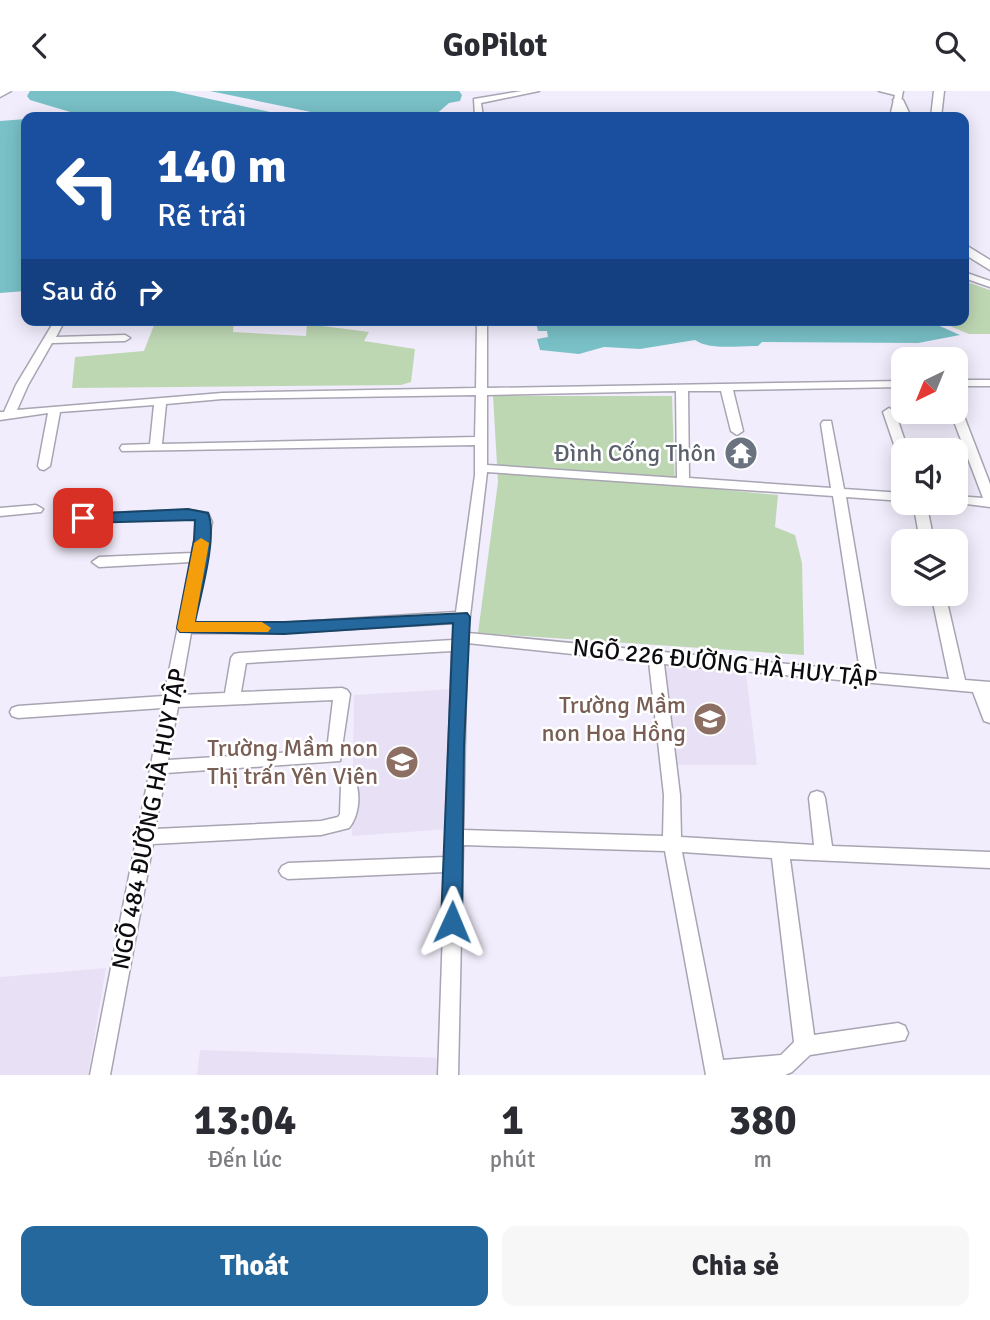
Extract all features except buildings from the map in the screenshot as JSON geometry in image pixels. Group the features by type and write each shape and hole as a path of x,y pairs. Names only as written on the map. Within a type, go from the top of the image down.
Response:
{"main road":[{"path":"0,95 6,91"},
{"path":"937,112 939,91"},
{"path":"898,95 904,112"},
{"path":"969,243 990,254"},
{"path":"969,251 990,266"}],"street":[{"path":"478,112 477,101 535,91"},
{"path":"883,91 898,95"},
{"path":"969,277 990,284"},
{"path":"4,416 56,326"},
{"path":"448,1075 460,641 481,468 482,326"},
{"path":"48,340 125,338"},
{"path":"968,383 990,383"},
{"path":"4,416 55,409 222,396 891,384"},
{"path":"726,387 737,431"},
{"path":"682,388 683,481"},
{"path":"156,447 160,401"},
{"path":"44,466 55,409"},
{"path":"889,412 898,438"},
{"path":"827,424 869,677"},
{"path":"961,424 990,502 968,501"},
{"path":"126,448 481,441"},
{"path":"481,468 891,496"},
{"path":"0,512 36,509"},
{"name":"NGÕ 484 ĐƯỜNG HÀ HUY TẬP","path":"83,518 188,514 203,516 205,522 100,1075"},
{"path":"99,562 199,557"},
{"path":"941,606 958,685"},
{"path":"186,628 284,628 462,617"},
{"name":"NGÕ 226 ĐƯỜNG HÀ HUY TẬP","path":"232,699 239,658 460,641 984,687"},
{"path":"656,658 672,795 672,844 716,1073 785,1065 805,1046 898,1033"},
{"path":"984,687 990,717"},
{"path":"18,712 172,701 342,694 334,756 159,767"},
{"path":"145,837 321,828 343,823 349,816 349,785"},
{"path":"817,798 824,853"},
{"path":"454,837 672,844 990,860"},
{"path":"780,851 805,1046"},
{"path":"288,871 453,864"}],"shaded area":[{"name":"Trường Mầm non Hoa Hồng","path":"661,662 746,673 757,765 674,765"},
{"name":"Trường Mầm non Thị trấn Yên Viên","path":"452,689 450,829 352,836 354,695"},
{"path":"106,968 88,1075 0,1075 0,977"},
{"path":"200,1050 444,1058 444,1075 197,1075"}],"green space":[{"path":"969,283 990,290 990,334 969,334 950,326 969,326"},
{"path":"154,326 234,326 233,332 306,336 307,326 322,326 369,332 364,341 415,349 411,382 401,385 72,388 75,357 144,351"},
{"path":"493,396 672,396 675,485 778,495 775,527 795,535 802,563 804,655 478,633 498,482"}],"water":[{"path":"30,91 173,91 270,112 70,112 30,100 27,96"},
{"path":"210,91 459,91 462,95 460,101 449,103 439,112 311,112"},
{"path":"21,119 21,291 0,293 0,121"},
{"path":"537,326 940,326 960,335 918,343 762,342 758,346 726,347 695,340 640,349 604,347 579,354 540,350 537,339 548,337 547,331 538,331"}],"slow traffic":[{"path":"201,543 186,628 262,628"}],"place":[{"name":"Đình Cống Thôn","path":"741,453"},
{"name":"Trường Mầm non Hoa Hồng","path":"710,719"},
{"name":"Trường Mầm non Thị trấn Yên Viên","path":"402,762"}],"route":[{"path":"83,518 188,514 203,516 205,522 186,628 284,628 462,617 455,747 452,922"}]}
